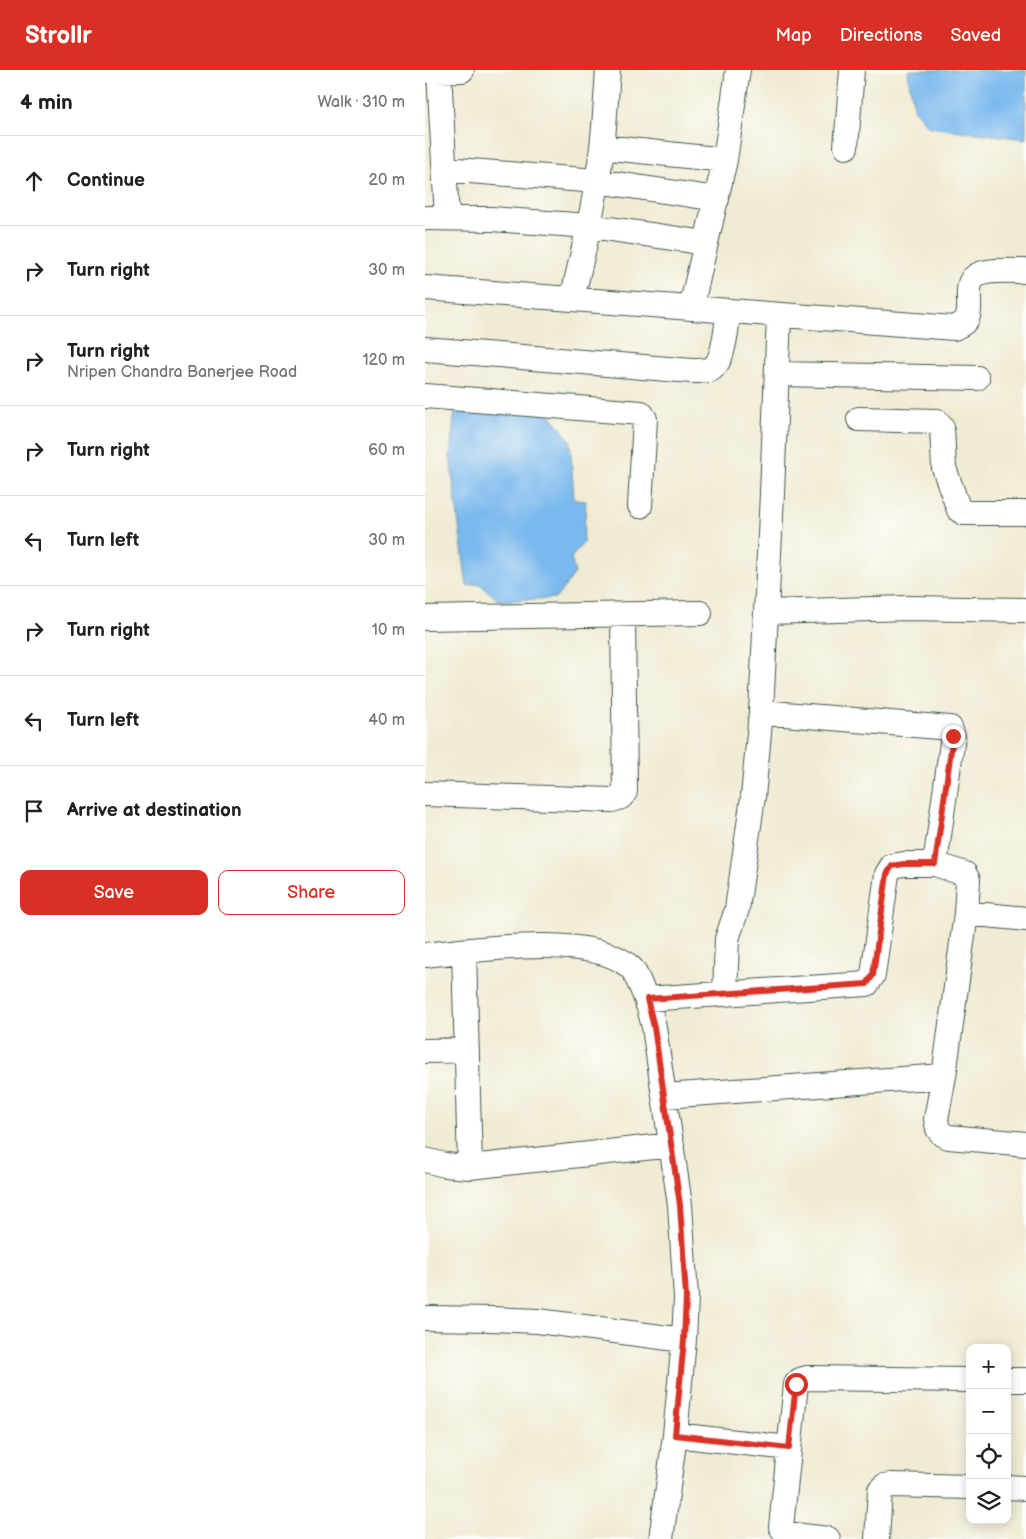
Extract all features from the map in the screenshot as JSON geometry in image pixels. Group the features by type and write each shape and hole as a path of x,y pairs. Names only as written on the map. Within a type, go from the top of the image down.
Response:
{"street":[{"path":"425,71 463,70"},
{"path":"572,299 589,226 597,181 602,147 608,70"},
{"path":"691,308 725,160 738,70"},
{"path":"846,147 852,70"},
{"path":"439,71 445,170 436,218 491,219 589,226 706,243"},
{"path":"602,147 725,160"},
{"path":"445,170 597,181 717,199"},
{"path":"425,288 954,328 963,324 968,316 968,286 975,277 986,272 1026,271"},
{"path":"425,349 692,371 708,370 717,364 721,356 729,311"},
{"path":"725,994 727,939 737,903 753,797 761,712 779,314"},
{"path":"777,374 977,378"},
{"path":"425,396 641,412 645,419 640,506"},
{"path":"859,419 937,421 942,427 946,474 959,510 964,513 1026,513"},
{"path":"767,612 909,608 1026,610"},
{"path":"425,618 700,613"},
{"path":"425,794 612,800 621,797 625,792 623,615"},
{"path":"761,712 950,728 953,736 935,864"},
{"path":"647,999 867,984 873,975 887,874 892,866 935,864 965,874 968,877 966,913 945,1076 936,1119 938,1129 943,1135 949,1137 1026,1144"},
{"path":"966,913 1026,919"},
{"path":"425,955 520,946 555,946 588,949 613,955 631,968 647,999 654,1027 680,1205 686,1297 675,1435 661,1539"},
{"path":"464,951 470,1167"},
{"path":"425,1051 467,1050"},
{"path":"664,1096 945,1076"},
{"path":"425,1160 445,1165 470,1167 672,1145"},
{"path":"425,1318 538,1321 684,1340"},
{"path":"829,1539 786,1534 781,1527 796,1384 799,1380 807,1378 966,1380"},
{"path":"1011,1380 1026,1380"},
{"path":"675,1435 789,1448"},
{"path":"877,1539 880,1490 884,1486 966,1486"},
{"path":"1011,1487 1026,1488"}],"water":[{"path":"909,70 1026,70 1026,139 929,127 915,111 908,76"},
{"path":"455,410 548,412 570,440 574,500 586,501 583,543 571,558 575,573 556,598 499,601 480,584 467,586 450,457"}],"route":[{"path":"796,1384 789,1448 675,1435 686,1297 680,1205 654,1027 647,999 867,984 873,975 887,874 892,866 935,864 953,736"}]}
